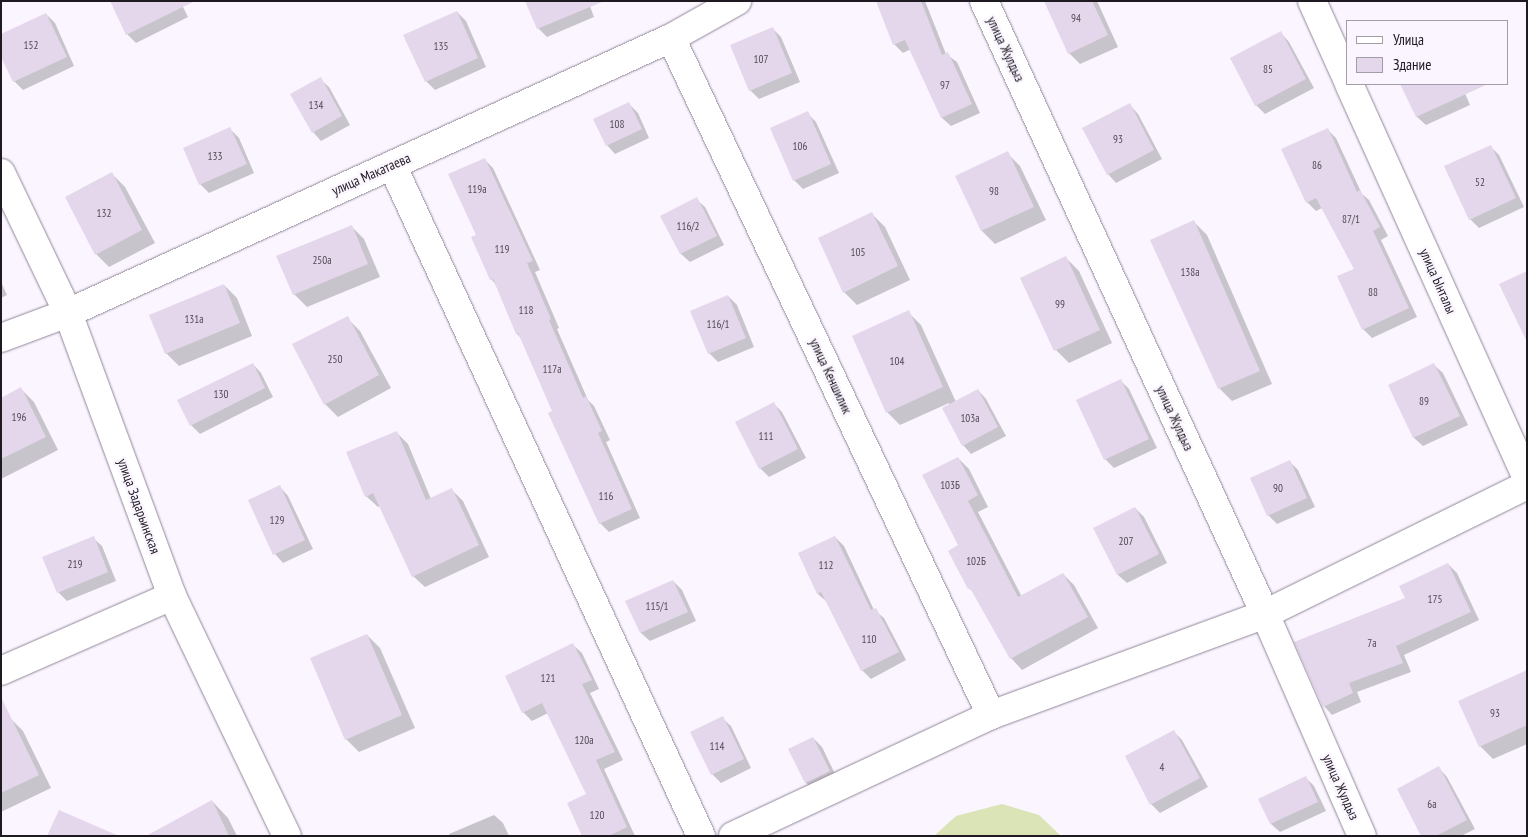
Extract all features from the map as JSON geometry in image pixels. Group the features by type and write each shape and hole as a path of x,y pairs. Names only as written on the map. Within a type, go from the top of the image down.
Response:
{"street":[{"name":"улица Макатаева","path":"1,338 68,312 671,38 737,1"},
{"name":"улица Жулдыз","path":"984,1 1265,614 1362,836"},
{"path":"1312,1 1346,77"},
{"name":"улица Кеншилик","path":"671,38 991,715"},
{"name":"улица Ынталы","path":"1349,85 1527,479"},
{"path":"392,165 701,836"},
{"name":"улица Задарьинская","path":"1,173 68,312 172,596 287,836"},
{"path":"733,836 991,715 1265,614 1527,485"},
{"path":"1,671 172,596"}],"green space":[{"path":"1002,804 1039,815 1061,836 934,836 956,816"}],"building":[{"path":"110,1 195,1 126,35"},
{"path":"525,1 602,1 602,2 537,29"},
{"path":"876,1 921,1 942,55 948,52 972,104 941,118 905,40 893,45"},
{"path":"1044,1 1092,1 1108,35 1068,54"},
{"path":"457,11 478,58 425,82 403,35"},
{"path":"46,13 67,57 13,82 1,57 1,34"},
{"path":"773,27 792,73 749,91 730,45"},
{"path":"1281,31 1306,79 1255,106 1230,58"},
{"path":"321,77 342,116 312,133 290,94"},
{"path":"1400,85 1486,85 1416,117"},
{"path":"629,102 642,129 606,146 593,119"},
{"path":"1130,103 1154,150 1107,175 1082,128"},
{"path":"808,111 831,164 793,181 770,128"},
{"path":"230,127 247,164 199,185 183,148"},
{"path":"1328,128 1357,192 1360,190 1380,227 1373,231 1409,308 1362,330 1337,276 1354,269 1316,198 1306,203 1281,149"},
{"path":"1491,145 1516,198 1469,220 1444,166"},
{"path":"1008,151 1034,207 981,231 955,176"},
{"path":"485,158 533,261 527,263 551,319 549,320 583,398 586,396 602,431 598,433 632,509 599,524 548,413 552,411 518,333 516,334 493,279 490,280 471,237 476,235 448,174"},
{"path":"112,172 142,230 95,255 65,197"},
{"path":"697,197 717,236 680,254 660,216"},
{"path":"872,212 898,266 843,293 818,238"},
{"path":"1194,220 1260,371 1218,389 1150,240"},
{"path":"352,225 368,264 293,295 276,256"},
{"path":"1066,256 1100,330 1054,351 1020,278"},
{"path":"1527,271 1527,342 1499,284"},
{"path":"224,284 240,323 165,354 149,315"},
{"path":"728,295 746,338 708,354 690,311"},
{"path":"909,310 943,387 886,413 852,336"},
{"path":"348,316 379,375 324,405 292,344"},
{"path":"253,363 265,388 190,426 177,400"},
{"path":"1434,363 1460,416 1413,438 1388,385"},
{"path":"1121,379 1149,439 1104,460 1076,400"},
{"path":"21,387 46,437 1,459 1,398"},
{"path":"978,389 998,427 962,446 942,408"},
{"path":"774,402 798,449 759,469 735,422"},
{"path":"397,431 426,500 452,488 479,545 412,577 373,493 365,497 346,452"},
{"path":"958,457 978,495 968,501 1018,597 1063,573 1088,617 1010,659 970,588 968,589 948,551 958,545 922,475"},
{"path":"1290,460 1307,498 1267,516 1250,478"},
{"path":"280,485 305,540 273,555 248,500"},
{"path":"1135,507 1159,554 1117,575 1093,528"},
{"path":"94,536 108,572 57,593 42,557"},
{"path":"835,536 871,610 876,608 899,652 861,671 821,592 817,594 798,553"},
{"path":"1448,563 1471,612 1396,646 1403,663 1349,683 1353,693 1323,707 1294,642 1405,598 1399,586"},
{"path":"673,580 688,612 640,633 625,601"},
{"path":"367,634 402,715 345,740 310,658"},
{"path":"573,643 592,680 582,684 615,752 596,760 627,827 609,836 582,836 567,803 586,794 542,703 522,713 505,676"},
{"path":"1527,670 1527,725 1479,747 1458,701"},
{"path":"1,697 39,775 1,793"},
{"path":"723,716 744,759 711,775 690,732"},
{"path":"1174,730 1200,778 1150,805 1125,756"},
{"path":"813,737 830,771 805,783 788,749"},
{"path":"1439,766 1467,820 1436,836 1421,836 1397,789"},
{"path":"1306,776 1318,802 1270,824 1258,799"},
{"path":"212,800 229,836 146,836"},
{"path":"59,810 119,836 47,836"}]}
